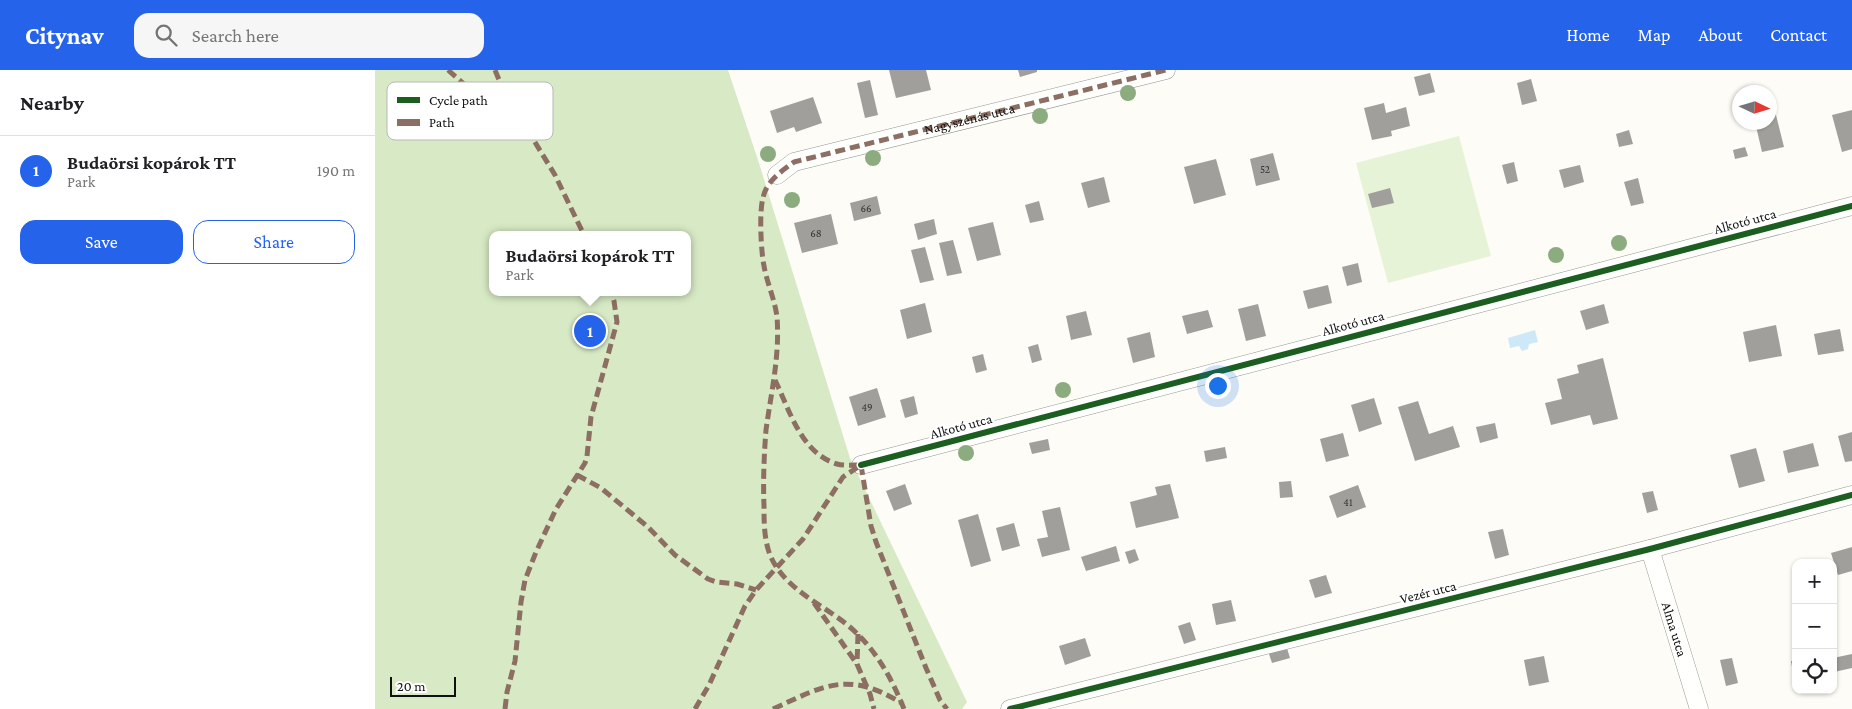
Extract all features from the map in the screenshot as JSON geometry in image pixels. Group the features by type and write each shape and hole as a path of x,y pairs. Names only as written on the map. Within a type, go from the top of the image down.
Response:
{"street":[{"name":"Nagyszénás utca","path":"777,175 794,162 1165,70"},
{"name":"Alkotó utca","path":"861,465 1852,206"},
{"name":"Vezér utca","path":"1010,709 1650,549 1852,495"},
{"name":"Alma utca","path":"1650,549 1699,709"}],"green space":[{"path":"375,70 728,70 759,163 850,458 967,702 962,709 375,709"},
{"path":"1459,136 1491,256 1388,283 1356,163"}],"water":[{"path":"1535,330 1538,342 1529,344 1528,349 1522,351 1519,346 1510,348 1508,338"}],"building":[{"path":"889,70 926,70 931,90 896,98"},
{"path":"1018,70 1037,70 1037,72 1020,77"},
{"path":"1430,73 1435,92 1419,96 1414,77"},
{"path":"1531,79 1537,101 1522,105 1517,83"},
{"path":"870,80 878,115 865,118 857,83"},
{"path":"813,97 822,123 796,132 794,127 777,133 770,111"},
{"path":"1384,103 1386,113 1406,107 1410,126 1391,131 1392,136 1372,140 1364,108"},
{"path":"1852,110 1852,149 1842,152 1832,115"},
{"path":"1777,119 1784,147 1762,152 1757,130 1777,130"},
{"path":"1629,130 1633,144 1619,147 1616,134"},
{"path":"1745,147 1748,156 1735,159 1733,150"},
{"path":"1273,153 1280,180 1256,186 1250,159"},
{"path":"1216,159 1226,195 1194,204 1184,167"},
{"path":"1514,162 1518,181 1507,184 1502,165"},
{"path":"1580,165 1584,182 1564,188 1559,170"},
{"path":"1104,177 1110,202 1088,208 1081,183"},
{"path":"1638,178 1644,203 1631,206 1624,182"},
{"path":"1390,188 1394,203 1372,208 1368,194"},
{"path":"877,196 881,214 854,221 850,203"},
{"path":"1039,201 1044,220 1030,223 1025,205"},
{"path":"831,214 838,244 802,253 794,223"},
{"path":"934,219 937,234 918,240 914,224"},
{"path":"993,222 1001,255 977,261 968,228"},
{"path":"953,240 962,273 947,276 939,243"},
{"path":"925,247 934,280 920,283 911,250"},
{"path":"1358,263 1362,282 1347,286 1342,267"},
{"path":"1328,285 1332,303 1308,309 1303,291"},
{"path":"925,303 932,332 907,339 900,310"},
{"path":"1258,304 1266,336 1246,341 1238,309"},
{"path":"1604,304 1609,323 1586,330 1580,311"},
{"path":"1208,310 1213,327 1187,334 1182,316"},
{"path":"1086,311 1092,335 1071,340 1066,316"},
{"path":"1776,325 1782,356 1749,362 1743,332"},
{"path":"1840,329 1844,351 1818,355 1814,334"},
{"path":"1150,332 1155,357 1133,363 1127,338"},
{"path":"1038,344 1042,360 1032,363 1028,347"},
{"path":"983,354 987,370 976,373 972,357"},
{"path":"1603,358 1618,419 1593,425 1590,415 1551,425 1545,403 1562,399 1557,379 1579,373 1577,365"},
{"path":"877,388 886,417 858,426 849,397"},
{"path":"914,396 918,414 905,418 900,400"},
{"path":"1374,398 1382,424 1359,432 1351,405"},
{"path":"1418,401 1429,434 1453,426 1460,447 1415,461 1398,407"},
{"path":"1495,423 1498,438 1480,443 1476,427"},
{"path":"1852,432 1852,461 1845,462 1838,436"},
{"path":"1343,433 1349,456 1326,462 1320,439"},
{"path":"1048,439 1050,450 1032,454 1029,443"},
{"path":"1813,443 1819,466 1788,473 1783,451"},
{"path":"1225,447 1227,458 1206,462 1204,451"},
{"path":"1756,448 1765,481 1739,488 1730,455"},
{"path":"1291,481 1293,497 1280,498 1279,482"},
{"path":"905,484 912,504 894,511 886,491"},
{"path":"1170,484 1179,518 1136,528 1130,502 1157,495 1155,487"},
{"path":"1358,485 1366,507 1337,518 1329,496"},
{"path":"1653,491 1658,510 1647,513 1642,493"},
{"path":"1060,507 1070,550 1042,557 1037,539 1048,537 1042,511"},
{"path":"978,514 991,561 971,567 958,520"},
{"path":"1014,523 1020,546 1002,551 996,528"},
{"path":"1503,529 1509,555 1495,559 1488,532"},
{"path":"1116,546 1120,561 1086,571 1081,557"},
{"path":"1852,547 1852,571 1838,575 1837,559 1833,559 1831,553"},
{"path":"1135,549 1139,560 1129,564 1125,552"},
{"path":"1326,575 1332,593 1315,598 1309,580"},
{"path":"1231,600 1236,621 1216,625 1212,604"},
{"path":"1190,622 1196,640 1184,644 1178,626"},
{"path":"1085,638 1091,656 1065,665 1059,646"},
{"path":"1286,645 1290,658 1272,663 1268,651"},
{"path":"1852,654 1852,668 1837,671 1837,657"},
{"path":"1544,656 1549,682 1529,686 1524,660"},
{"path":"1732,658 1738,683 1726,686 1720,660"}],"marked path":[{"path":"448,70 462,82"},
{"path":"495,70 500,82"},
{"path":"904,709 887,673 873,651 845,623 803,594 784,577 776,567 768,549 764,524 764,458 778,332 776,311 765,272 762,251 761,212 767,186 794,162 1166,70"},
{"path":"534,140 555,175 582,231"},
{"path":"505,709 507,692 515,661 525,580 556,509 585,463 587,456 591,417 617,322 612,296"},
{"path":"775,380 798,429 814,451 825,459 837,464 861,465"},
{"path":"861,465 871,526 876,542 926,668 940,700 947,709"},
{"path":"695,709 709,685 745,606 756,590 803,539 843,477 861,465"},
{"path":"577,475 601,488 648,527 675,555 708,579 716,582 737,584 756,590"},
{"path":"814,603 857,664"},
{"path":"858,634 857,664 870,694 874,709"},
{"path":"773,709 823,688 852,684 884,693 903,704"}],"cycle path":[{"path":"861,465 1852,206"},
{"path":"1010,709 1650,549 1852,495"}],"place":[{"name":"Budaörsi kopárok TT","path":"590,331"}]}
